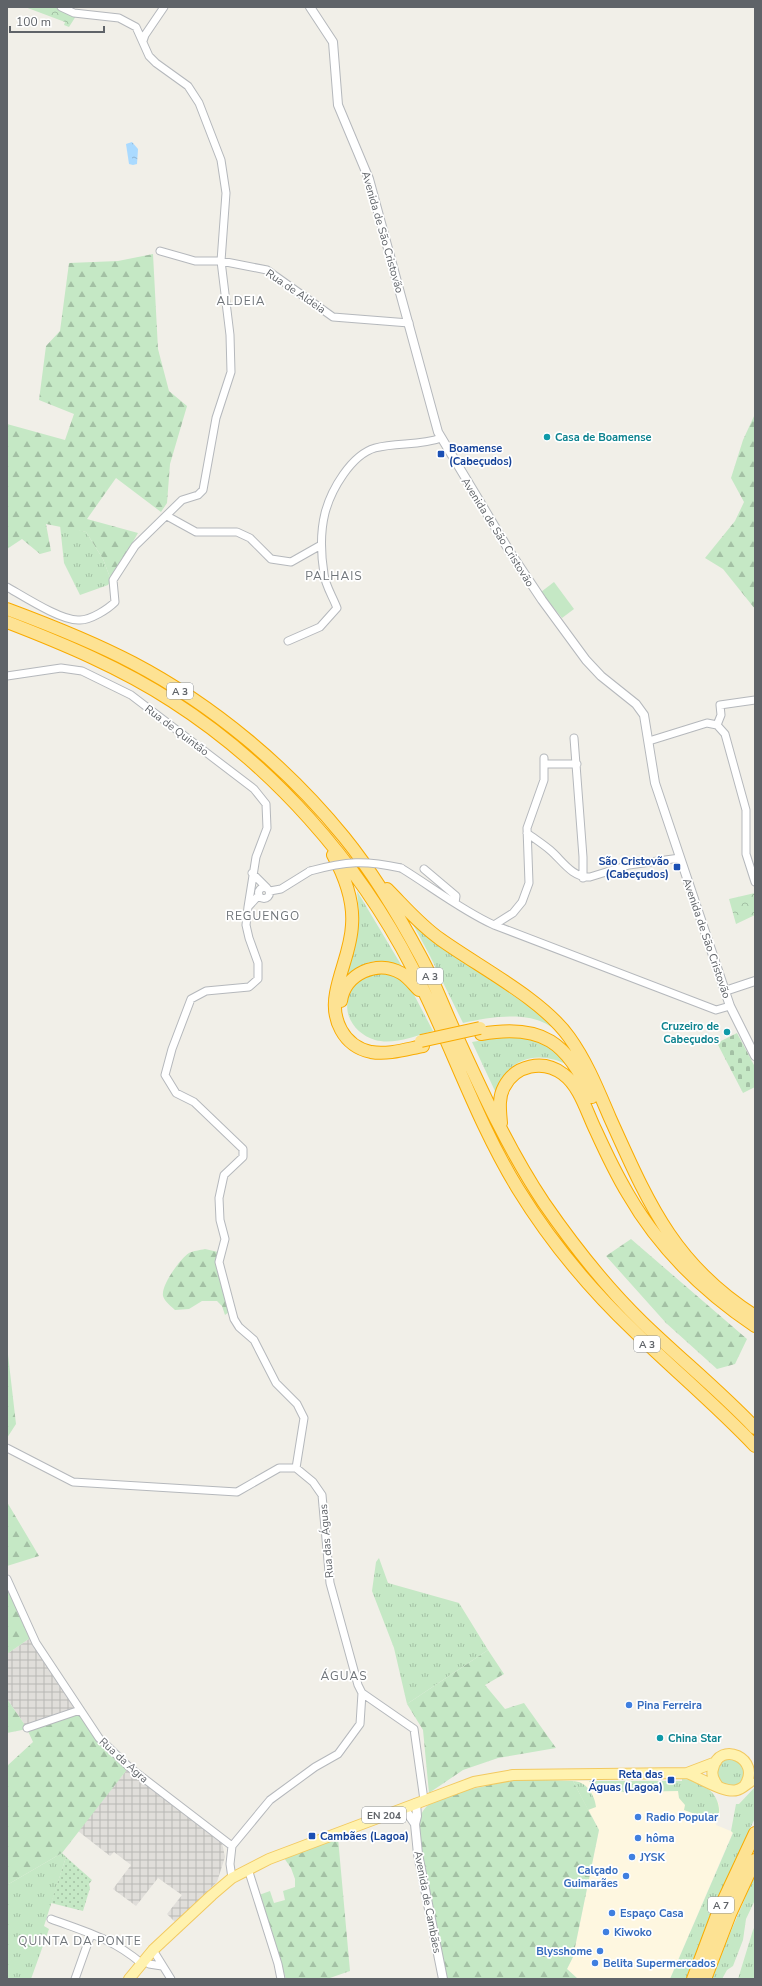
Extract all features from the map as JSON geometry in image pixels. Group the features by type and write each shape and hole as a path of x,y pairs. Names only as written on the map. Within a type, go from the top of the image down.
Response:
{"highway":[{"name":"A 3","path":"7,609 48,624 133,663 180,691 225,723 273,764 312,801 344,837 366,866 400,920 423,960 472,1070 502,1130 545,1204 596,1271 641,1320 755,1428"},
{"name":"A 3","path":"7,622 43,636 126,674 173,702 224,738 263,772 326,840 356,876 391,928 430,1004 484,1127 518,1189 548,1233 585,1279 632,1329 755,1446"},
{"path":"326,840 340,868 350,895 352,908 350,942 336,992 334,1014 339,1028 352,1043 372,1052 395,1052 422,1044 518,1024 544,1030 558,1038 569,1047 581,1063 601,1096"},
{"path":"366,866 408,911 438,938 547,1013 569,1036 585,1062 641,1188 663,1227 681,1252 700,1273 728,1297 755,1316"},
{"path":"422,1044 390,1047 373,1046 364,1043 348,1030 343,1021 342,997 347,984 356,976 368,969 380,967 401,973 411,981 430,1004"},
{"path":"481,1031 520,1030 537,1034 553,1042 571,1059 586,1084 641,1203 661,1239 681,1265"},
{"path":"502,1130 500,1099 503,1088 511,1077 530,1066 541,1065 555,1069 564,1074 577,1090 605,1151 627,1193 645,1222 698,1283 726,1307 755,1326"},
{"name":"A 7","path":"693,1979 719,1910 755,1833"},
{"name":"A 7","path":"705,1979 730,1914 755,1860"}],"main road":[{"path":"718,1786 713,1778 712,1772 720,1757 730,1754 740,1756 751,1764 750,1773 745,1785"},
{"path":"687,1773 716,1762"},
{"name":"EN 204","path":"129,1979 153,1950 232,1878 268,1859 474,1782 513,1775 687,1773"},
{"path":"687,1773 731,1791 755,1780"}],"street":[{"path":"7,587 62,616 80,620 108,610 115,602 113,580 135,546 182,500 198,495 202,490 216,418 231,372 230,335 221,262 226,193 221,160 196,97 188,86 149,56 136,27 119,18 74,13 61,7"},
{"path":"143,41 145,35 164,7"},
{"name":"Avenida de São Cristovão","path":"310,7 337,40 338,105 369,179 442,438 506,545 542,600 586,660 601,676 636,704 644,715 655,783 730,1006 755,1056"},
{"name":"Rua de Aldeia","path":"160,251 195,261 221,262 267,270 333,317 409,323"},
{"path":"288,641 320,627 337,608 324,576 321,545 325,513 342,475 359,457 375,448 429,443 442,438"},
{"path":"167,516 196,532 237,532 250,538 271,559 291,562 321,545"},
{"name":"Rua de Quintão","path":"7,676 61,668 82,671 131,695 254,789 266,804 268,828 256,857 252,873 246,924 249,938 258,963 258,979 249,987 206,991 191,999 172,1049 165,1075 176,1093 194,1102 243,1149 243,1157 224,1175 219,1198 225,1239 219,1262 234,1319 239,1327 254,1340 276,1383 297,1404 304,1418 296,1468"},
{"path":"717,725 721,714 720,705 755,700"},
{"path":"649,741 707,723 717,725 725,734 746,810 746,854 755,882"},
{"path":"574,738 583,856 583,878"},
{"path":"494,925 513,913 522,902 527,890 529,883 527,828 544,780 544,761 576,764"},
{"path":"527,834 550,850 572,872 583,878 629,865 680,858"},
{"path":"268,890 281,889 310,871 341,863 375,862 401,868 472,915 494,925 716,1010 730,1006"},
{"path":"424,869 456,896 455,903"},
{"path":"252,873 268,890"},
{"path":"248,906 259,895 262,898 267,898 268,890"},
{"path":"725,991 755,981"},
{"path":"7,1448 72,1482 237,1492 279,1468 296,1468"},
{"name":"Rua das Águas","path":"296,1468 313,1482 322,1495 330,1583 358,1685 362,1693"},
{"name":"Rua da Agra","path":"7,1579 36,1643 99,1738 129,1767 232,1846"},
{"path":"362,1693 414,1729 420,1802"},
{"path":"232,1878 230,1864 232,1846 270,1800 315,1767 338,1754 360,1724 362,1693"},
{"path":"27,1728 80,1710"},
{"name":"Avenida de Cambães","path":"420,1802 415,1824 418,1854 443,1979"},
{"name":"Avenida de Cambães","path":"404,1808 415,1824"},
{"path":"248,1869 278,1964 281,1979"},
{"path":"51,1919 112,1942 125,1949 142,1962 162,1966"},
{"path":"75,1979 91,1934"},
{"path":"153,1950 171,1979"}],"shaded area":[{"path":"33,1636 80,1710 27,1728 7,1699 7,1654"},
{"path":"129,1767 221,1838 225,1857 217,1882 176,1923 167,1914 182,1895 158,1878 136,1906 113,1889 131,1865 114,1852 110,1856 78,1831"},
{"path":"682,1779 689,1780 710,1790 719,1804 720,1813 716,1825 733,1832 670,1979 578,1979 567,1969 573,1957 599,1830 573,1781 682,1781"}],"green space":[{"path":"25,7 54,7 76,16 69,27 64,25 65,22"},
{"path":"153,254 158,349 169,391 187,406 170,464 167,503 161,512 116,478 87,519 138,533 111,580 103,559 86,532 46,524 51,551 40,554 22,539 7,549 7,424 65,440 74,414 39,400 46,346 60,331 69,263 118,261"},
{"path":"755,414 755,609 723,569 705,558 735,521 744,502 731,478 743,440"},
{"path":"60,525 86,532 103,559 111,580 108,585 80,595 64,563"},
{"path":"554,582 574,609 562,618 541,592"},
{"path":"357,891 403,968 385,962 370,962 355,969 342,982 357,935 359,914"},
{"path":"755,893 755,915 736,924 729,899"},
{"path":"409,917 437,944 542,1015 560,1031 540,1021 519,1017 490,1018 463,1023"},
{"path":"379,972 397,977 410,987 433,1031 397,1041 382,1041 367,1037 354,1026 348,1011 347,1003 349,995 360,979"},
{"path":"737,1033 755,1067 755,1087 743,1093 717,1043"},
{"path":"512,1035 530,1038 543,1043 568,1065 551,1059 534,1058 525,1060 510,1068 495,1091 472,1042"},
{"path":"631,1239 747,1339 735,1364 717,1369 666,1323 606,1256"},
{"path":"205,1249 218,1252 216,1267 229,1312 225,1315 222,1306 217,1301 202,1301 189,1309 175,1310 163,1296 163,1291 168,1279 185,1256 189,1253"},
{"path":"7,1346 16,1424 7,1438"},
{"path":"7,1502 39,1556 7,1566"},
{"path":"379,1558 388,1583 459,1603 488,1650 407,1704 394,1648 372,1591 376,1562"},
{"path":"7,1579 33,1636 7,1654"},
{"path":"488,1650 504,1674 485,1685 505,1709 524,1703 556,1748 498,1758 463,1770 429,1793 423,1730 407,1704"},
{"path":"7,1699 27,1728 80,1710 99,1738 129,1767 62,1853 7,1885 7,1766 33,1742 27,1729 7,1733"},
{"path":"731,1759 741,1763 745,1773 741,1783 731,1787 721,1783 717,1773 721,1763"},
{"path":"518,1779 573,1781 599,1830 573,1957 567,1969 578,1979 447,1979 419,1835 419,1823 421,1816 427,1806 444,1797"},
{"path":"682,1779 698,1783 712,1792 719,1805 717,1822 684,1810 685,1805 679,1798 678,1791 624,1792 598,1789 598,1786 593,1786 589,1781 682,1781"},
{"path":"573,1781 582,1783 586,1786 594,1798 596,1807 588,1810"},
{"path":"755,1787 755,1818 714,1906 686,1979 670,1979 733,1833 731,1831 736,1804 739,1804"},
{"path":"338,1838 350,1971 327,1979 286,1979 259,1895 270,1891 274,1903 285,1900 283,1891 295,1887 295,1879 291,1868 284,1858"},
{"path":"62,1853 66,1857 44,1926 49,1929 31,1979 7,1979 7,1885"},
{"path":"66,1857 92,1880 89,1884 90,1888 83,1911 51,1903"},
{"path":"755,1875 755,1900 746,1919 743,1940 733,1966 727,1970 722,1979 712,1979 725,1945"},
{"path":"755,1926 755,1979 738,1979 753,1930"}],"water":[{"path":"132,142 138,149 137,164 133,165 129,164 126,144"}],"place":[{"name":"Casa de Boamense","path":"547,437"},
{"name":"Boamense (Cabeçudos)","path":"441,454"},
{"name":"São Cristovão (Cabeçudos)","path":"677,867"},
{"name":"Cruzeiro de Cabeçudos","path":"727,1032"},
{"name":"Pina Ferreira","path":"629,1705"},
{"name":"China Star","path":"660,1738"},
{"name":"Reta das Águas (Lagoa)","path":"671,1780"},
{"name":"Radio Popular","path":"638,1817"},
{"name":"Cambães (Lagoa)","path":"312,1836"},
{"name":"hôma","path":"638,1838"},
{"name":"JYSK","path":"632,1857"},
{"name":"Calçado Guimarães","path":"626,1876"},
{"name":"Espaço Casa","path":"612,1913"},
{"name":"Kiwoko","path":"606,1932"},
{"name":"Blysshome","path":"600,1951"},
{"name":"Belita Supermercados","path":"595,1963"}],"district":[{"name":"ALDEIA","path":"241,301"},
{"name":"PALHAIS","path":"334,576"},
{"name":"REGUENGO","path":"263,916"},
{"name":"ÁGUAS","path":"344,1676"},
{"name":"QUINTA DA PONTE","path":"80,1941"}]}
